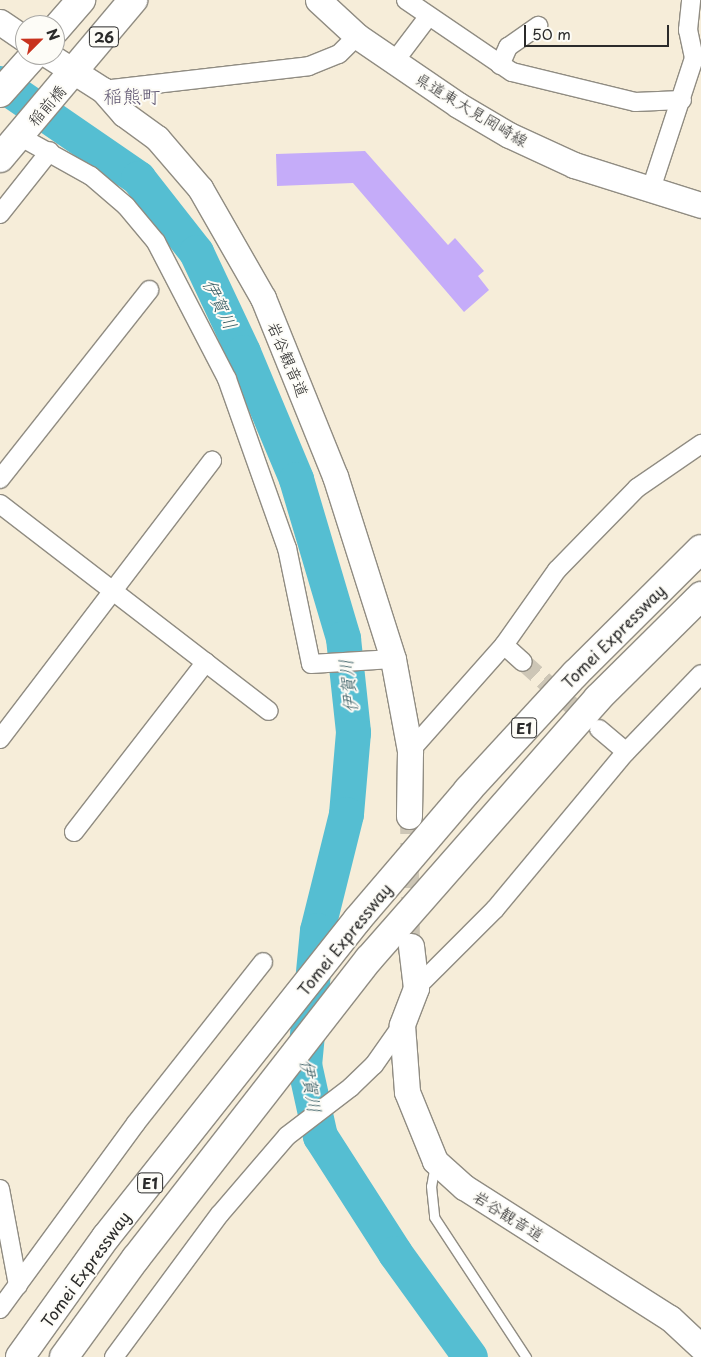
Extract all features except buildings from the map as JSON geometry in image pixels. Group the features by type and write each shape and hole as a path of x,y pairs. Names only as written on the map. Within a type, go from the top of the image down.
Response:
{"main road":[{"name":"26","path":"65,18 81,0"},
{"name":"26","path":"74,73 134,0"},
{"path":"0,93 25,65"},
{"name":"稲前橋","path":"19,136 74,73"},
{"name":"26","path":"0,158 19,136"},
{"name":"Tomei Expressway","path":"20,1357 106,1237 286,1013 358,919 468,790 574,674 701,548"},
{"name":"Tomei Expressway","path":"64,1357 136,1258 369,958 598,698 701,596"}],"street":[{"name":"県道東大見岡崎線","path":"318,0 357,36 394,62 509,135 574,164 701,205"},
{"path":"406,0 500,65 537,80 635,102 682,100"},
{"path":"651,189 682,100 694,58 688,30 690,0"},
{"path":"394,62 428,17"},
{"path":"0,22 15,32"},
{"path":"500,65 508,47 538,26"},
{"path":"103,90 309,66 339,54 357,36"},
{"path":"62,65 74,73"},
{"name":"岩谷観音道","path":"74,73 103,90 124,114 157,138 200,188 264,298 336,476 392,659 399,706 410,751 408,816"},
{"path":"19,136 50,151 91,176 126,206 156,242 223,371 286,548 311,664 392,659"},
{"path":"0,214 50,151"},
{"path":"0,479 149,290"},
{"path":"410,751 504,645 557,570 631,495 701,444"},
{"path":"0,739 212,461"},
{"path":"0,504 269,711"},
{"path":"504,645 522,662"},
{"path":"74,832 206,662"},
{"path":"114,1357 220,1214 287,1136 351,1087 374,1065 402,1025 416,988 495,909 626,752 701,674"},
{"path":"599,729 626,752"},
{"path":"411,946 416,988"},
{"path":"0,1309 136,1123 263,962"},
{"name":"岩谷観音道","path":"402,1025 407,1092 436,1161 464,1187 670,1318 701,1347"},
{"path":"0,1189 6,1247 18,1285"}],"lane":[{"path":"436,1161 431,1186 434,1217 526,1357"}],"waterway":[{"name":"伊賀川","path":"0,83 138,178 196,252 243,352 296,479 343,638 353,732 346,814 317,930 304,1064 320,1136 395,1253 470,1357"}],"tunnel":[{"path":"523,662 590,722"},
{"path":"409,816 411,946"}],"district":[{"name":"稲熊町","path":"132,96"}]}
